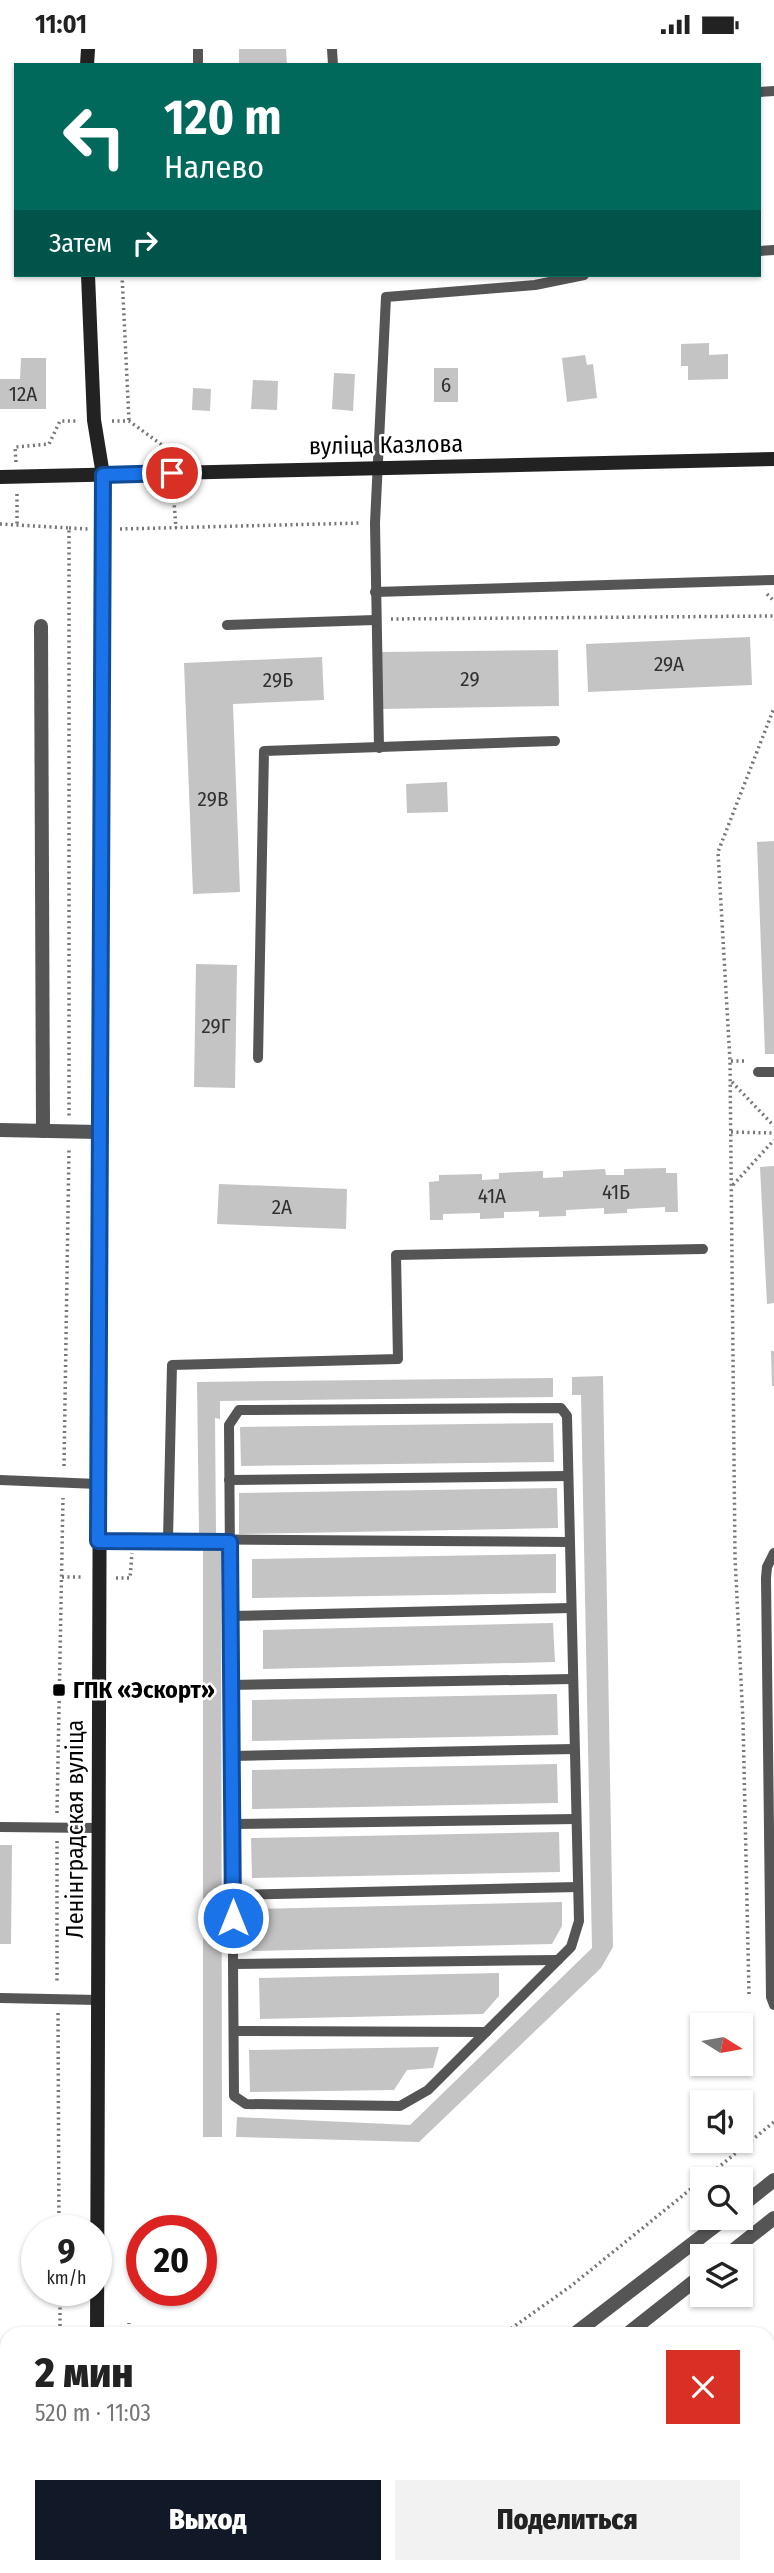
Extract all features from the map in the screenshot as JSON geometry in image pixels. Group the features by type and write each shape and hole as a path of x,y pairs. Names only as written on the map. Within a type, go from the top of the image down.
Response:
{"main road":[{"name":"Ленінградская вуліца","path":"88,277 94,420 103,475 97,2327"},
{"name":"вуліца Казлова","path":"0,477 774,459"}],"street":[{"path":"40,626 43,1131"},
{"path":"0,1130 99,1132"},
{"path":"753,2197 774,2180"},
{"path":"741,2244 774,2218"},
{"path":"583,2327 710,2230"},
{"path":"636,2327 690,2284"}],"lane":[{"path":"379,748 375,523 386,297 535,285 573,277"},
{"path":"375,592 774,580"},
{"path":"227,625 375,619"},
{"path":"258,1058 264,751 555,741"},
{"path":"758,1072 774,1072"},
{"path":"168,1539 172,1365 398,1359 396,1255 703,1249"},
{"path":"561,1408 567,1416 568,1476 579,1920 571,1947 428,2091 400,2106 246,2104 234,2096 229,1425 239,1410 561,1408"},
{"path":"229,1480 568,1476"},
{"path":"0,1480 98,1484"},
{"path":"98,1541 168,1539 230,1542 569,1542"},
{"path":"774,1553 766,1567 771,1997 774,2005"},
{"path":"230,1616 570,1608"},
{"path":"231,1685 572,1679"},
{"path":"232,1756 575,1749"},
{"path":"232,1824 576,1819"},
{"path":"0,1827 98,1828"},
{"path":"232,1895 578,1887"},
{"path":"233,1964 558,1960"},
{"path":"0,1998 98,2000"},
{"path":"234,2031 486,2032"}],"path":[{"path":"122,277 129,421 169,450"},
{"path":"15,447 49,444 60,421"},
{"path":"172,473 176,528"},
{"path":"0,524 103,529 375,523"},
{"path":"59,2215 57,1828 69,1131 69,528"},
{"path":"375,619 774,616"},
{"path":"749,1994 743,1721 735,1557 731,1081 718,852 774,708"},
{"path":"731,1081 774,1126"},
{"path":"731,1132 774,1133"},
{"path":"733,1186 774,1140"},
{"path":"130,1578 134,1540"},
{"path":"719,2167 774,2122"},
{"path":"513,2327 571,2286 690,2190"},
{"path":"60,2306 60,2327"}],"building":[{"path":"239,49 286,49 287,63 239,63"},
{"path":"709,343 709,355 728,354 728,379 688,380 688,366 681,366 681,344"},
{"path":"585,355 587,365 593,364 597,398 567,402 562,358"},
{"path":"21,358 46,358 46,409 0,409 0,379 20,379"},
{"path":"434,368 458,368 458,402 434,402"},
{"path":"334,373 355,374 353,411 332,409"},
{"path":"253,380 278,381 277,410 251,409"},
{"path":"193,388 211,389 210,411 192,410"},
{"path":"750,637 752,685 588,692 586,644"},
{"path":"558,650 559,706 381,709 381,652"},
{"path":"322,657 324,700 233,704 240,892 193,894 184,663"},
{"path":"447,782 448,812 407,813 406,784"},
{"path":"774,841 774,1054 765,1054 757,842"},
{"path":"196,964 237,965 235,1088 194,1087"},
{"path":"774,1166 774,1303 767,1304 760,1167"},
{"path":"666,1168 666,1173 677,1173 678,1212 665,1212 665,1207 627,1209 627,1213 604,1214 604,1208 566,1210 566,1216 539,1217 539,1211 504,1212 504,1218 480,1219 480,1213 443,1214 443,1220 430,1220 429,1182 439,1181 439,1175 482,1174 482,1180 499,1179 499,1173 543,1171 543,1178 563,1177 563,1171 605,1169 606,1175 624,1175 624,1169"},
{"path":"219,1184 347,1189 346,1229 217,1224"},
{"path":"771,1351 774,1351 774,1386 772,1386"},
{"path":"603,1376 613,1947 601,1968 419,2142 236,2137 237,2117 410,2125 592,1948 581,1395 572,1395 572,1377"},
{"path":"553,1378 553,1397 220,1401 220,1419 215,1418 216,1533 199,1533 197,1382"},
{"path":"553,1423 554,1462 241,1466 240,1427"},
{"path":"557,1488 558,1528 239,1534 239,1493"},
{"path":"203,1549 221,1549 222,2137 203,2137"},
{"path":"556,1554 556,1593 252,1598 252,1559"},
{"path":"553,1623 555,1662 263,1669 263,1630"},
{"path":"557,1694 558,1735 252,1741 252,1700"},
{"path":"557,1764 558,1803 252,1809 252,1770"},
{"path":"559,1832 560,1872 252,1878 251,1838"},
{"path":"0,1845 12,1845 11,1944 0,1944"},
{"path":"562,1902 562,1926 552,1944 252,1951 251,1909"},
{"path":"499,1973 499,1996 483,2014 260,2019 259,1978"},
{"path":"439,2047 433,2068 407,2070 394,2090 250,2092 249,2050"}],"place":[{"name":"ГПК «Эскорт»","path":"59,1690"}],"route":[{"path":"172,473 103,475 98,1541 168,1539 230,1542 233,1918"}]}
